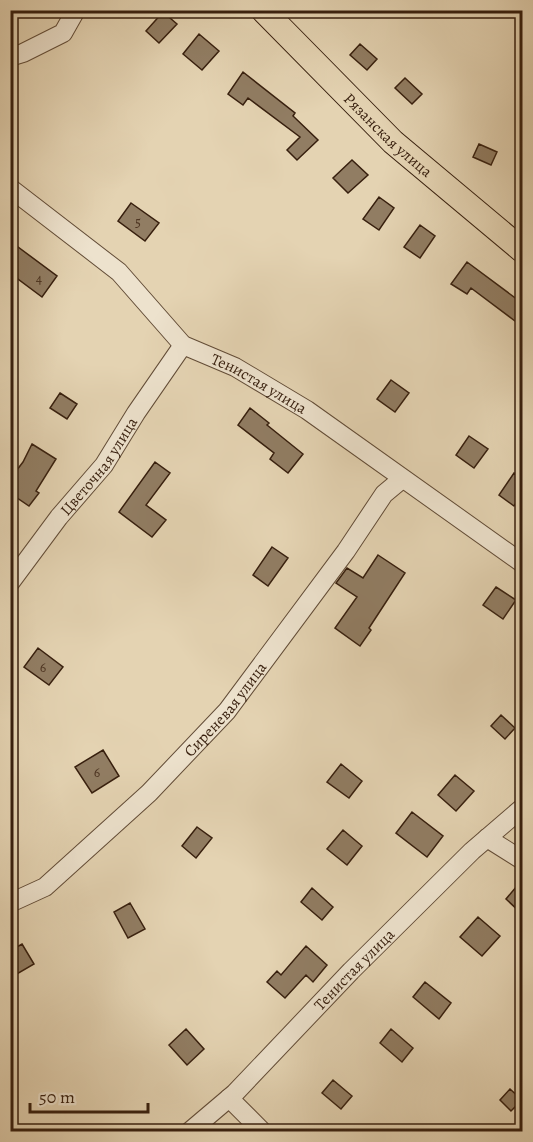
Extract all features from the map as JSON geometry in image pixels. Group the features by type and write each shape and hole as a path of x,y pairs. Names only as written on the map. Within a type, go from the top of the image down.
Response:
{"main road":[{"name":"Рязанская улица","path":"263,10 393,142 522,250"}],"street":[{"path":"10,57 63,33 76,10"},
{"name":"Тенистая улица","path":"10,188 119,272 183,345 235,367 307,410 522,563"},
{"name":"Цветочная улица","path":"10,583 59,517 104,465 136,413 183,345"},
{"name":"Сиреневая улица","path":"10,903 45,887 149,793 227,711 346,551 384,494 402,479"},
{"name":"Тенистая улица","path":"189,1131 229,1098 351,971 487,838 522,808"},
{"path":"487,838 522,860"},
{"path":"229,1098 263,1131"}],"building":[{"path":"163,12 177,24 159,43 146,31"},
{"path":"199,34 219,51 202,70 183,54"},
{"path":"360,44 377,59 367,70 350,55"},
{"path":"243,72 295,113 293,116 318,140 297,160 287,150 300,137 248,98 243,105 228,94"},
{"path":"405,78 422,94 412,104 395,88"},
{"path":"479,144 497,152 491,165 473,157"},
{"path":"352,160 368,175 348,193 333,178"},
{"path":"379,197 394,208 379,230 363,219"},
{"path":"131,203 159,223 145,241 118,221"},
{"path":"420,225 435,236 420,258 404,247"},
{"path":"10,241 57,276 42,297 10,273"},
{"path":"467,262 522,303 522,311 515,321 471,288 467,294 451,284"},
{"path":"391,380 409,393 395,412 377,399"},
{"path":"60,393 77,404 67,419 50,408"},
{"path":"250,408 303,454 288,473 270,459 274,453 238,425"},
{"path":"469,436 488,449 474,468 456,455"},
{"path":"32,444 56,459 36,491 39,493 29,506 10,493 10,479 23,462"},
{"path":"155,462 170,473 146,505 166,520 152,537 119,512"},
{"path":"514,473 522,478 522,494 514,506 499,495"},
{"path":"272,547 288,558 268,586 253,575"},
{"path":"378,555 405,573 360,646 335,628 357,597 336,583 347,568 363,578"},
{"path":"496,587 516,600 503,619 483,605"},
{"path":"38,648 63,667 49,685 24,667"},
{"path":"501,715 515,728 505,739 491,726"},
{"path":"103,750 119,776 92,793 75,767"},
{"path":"341,764 362,781 349,798 327,782"},
{"path":"455,775 474,791 456,811 438,795"},
{"path":"412,812 443,836 427,857 396,833"},
{"path":"197,827 212,838 196,858 182,846"},
{"path":"343,830 362,846 347,865 327,849"},
{"path":"522,880 522,914 506,899"},
{"path":"312,888 333,907 322,920 301,902"},
{"path":"130,903 145,929 128,938 114,912"},
{"path":"478,917 500,936 482,956 460,937"},
{"path":"22,944 34,964 10,978 10,951"},
{"path":"306,946 327,965 313,982 306,975 285,998 267,982 277,971 281,975"},
{"path":"425,982 451,1003 439,1019 413,997"},
{"path":"186,1029 204,1049 187,1065 169,1045"},
{"path":"391,1029 413,1048 402,1062 380,1043"},
{"path":"333,1080 352,1096 341,1109 322,1093"},
{"path":"510,1089 522,1100 511,1111 500,1100"}]}
